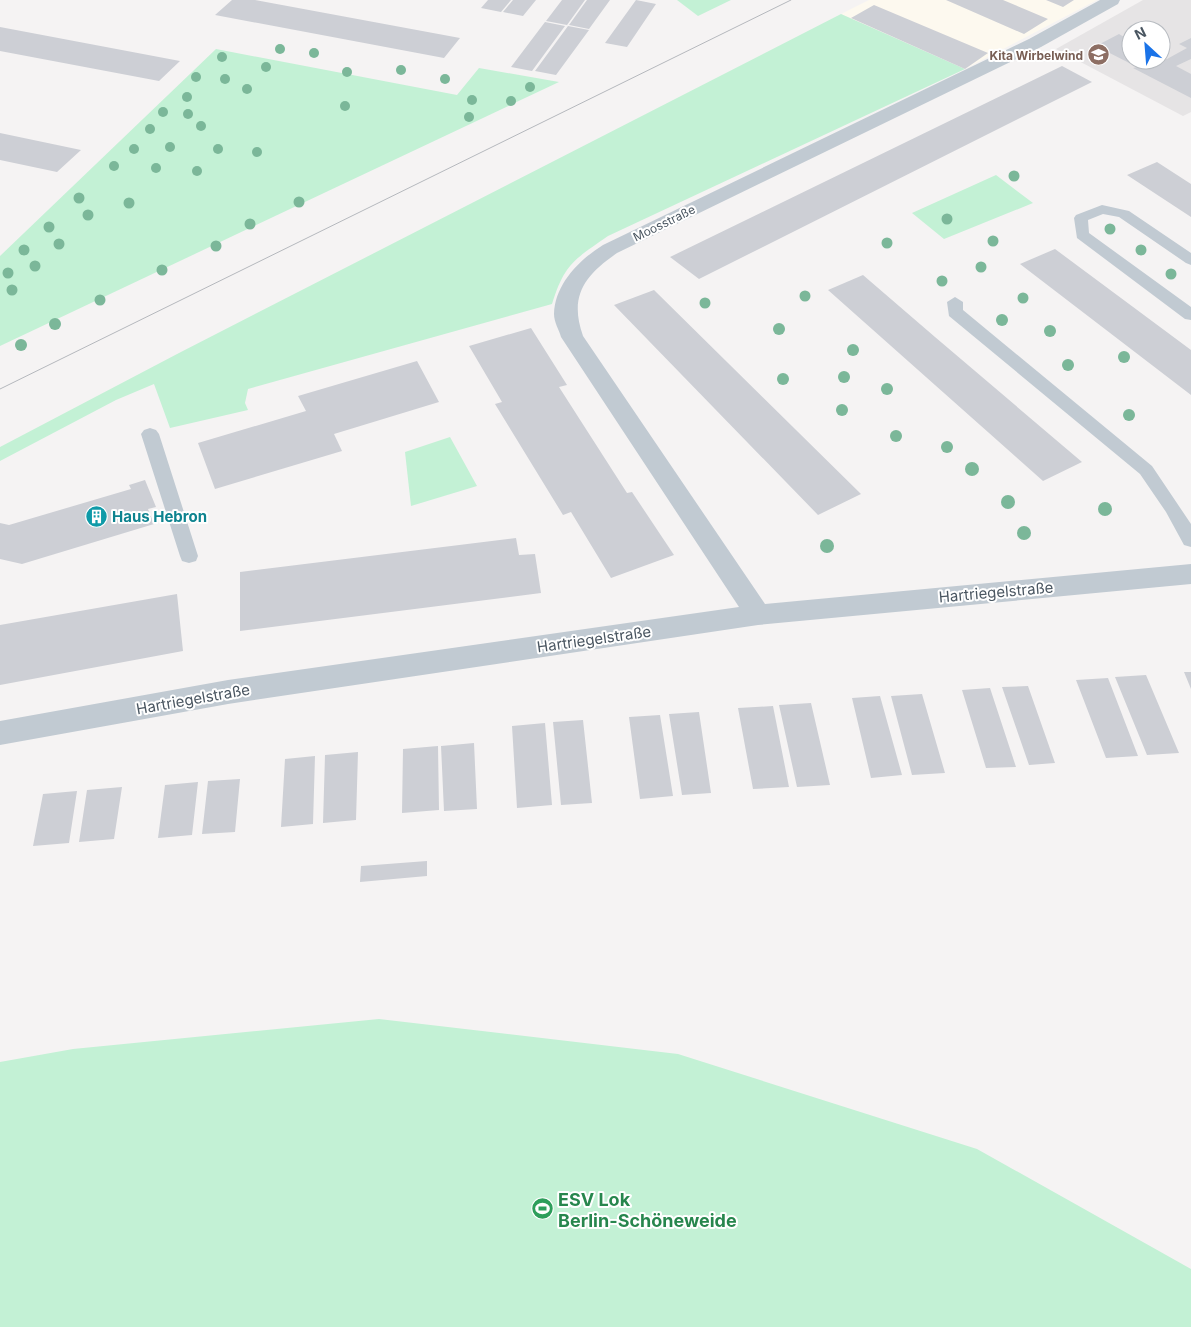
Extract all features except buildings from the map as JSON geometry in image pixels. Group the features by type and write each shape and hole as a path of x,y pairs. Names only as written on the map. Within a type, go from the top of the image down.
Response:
{"street":[{"name":"Moosstraße","path":"758,615 572,337 565,316 568,299 575,282 588,263 610,249 1035,43 1112,0"},
{"name":"Hartriegelstraße","path":"0,733 228,692 758,615 1191,574"}],"lane":[{"path":"1191,260 1124,214 1102,209 1081,218 1082,236 1191,315"},
{"path":"955,302 955,312 1146,470 1172,507 1191,540"},
{"path":"150,434 190,556"}],"shaded area":[{"path":"869,0 1097,0 965,69 841,14"},
{"name":"Kita Wirbelwind","path":"1143,0 1191,0 1191,112 1183,116 1056,49"}],"green space":[{"path":"677,0 731,0 698,16"},
{"path":"841,14 965,69 608,236 579,257 566,271 552,304 248,389 245,403 248,410 170,428 154,384 116,400 0,461 0,447 179,353"},
{"path":"216,49 457,95 479,68 559,82 0,346 0,256"},
{"path":"996,175 1033,203 944,239 912,213"},
{"path":"450,437 477,486 411,506 405,452"},
{"name":"ESV Lok Berlin-Schöneweide","path":"379,1019 678,1054 977,1149 1191,1269 1191,1327 0,1327 0,1062 73,1049"}],"tram line":[{"path":"0,389 791,0"}],"place":[{"name":"Kita Wirbelwind","path":"1099,55"},
{"name":"Haus Hebron","path":"96,516"},
{"name":"ESV Lok Berlin-Schöneweide","path":"542,1209"}]}
